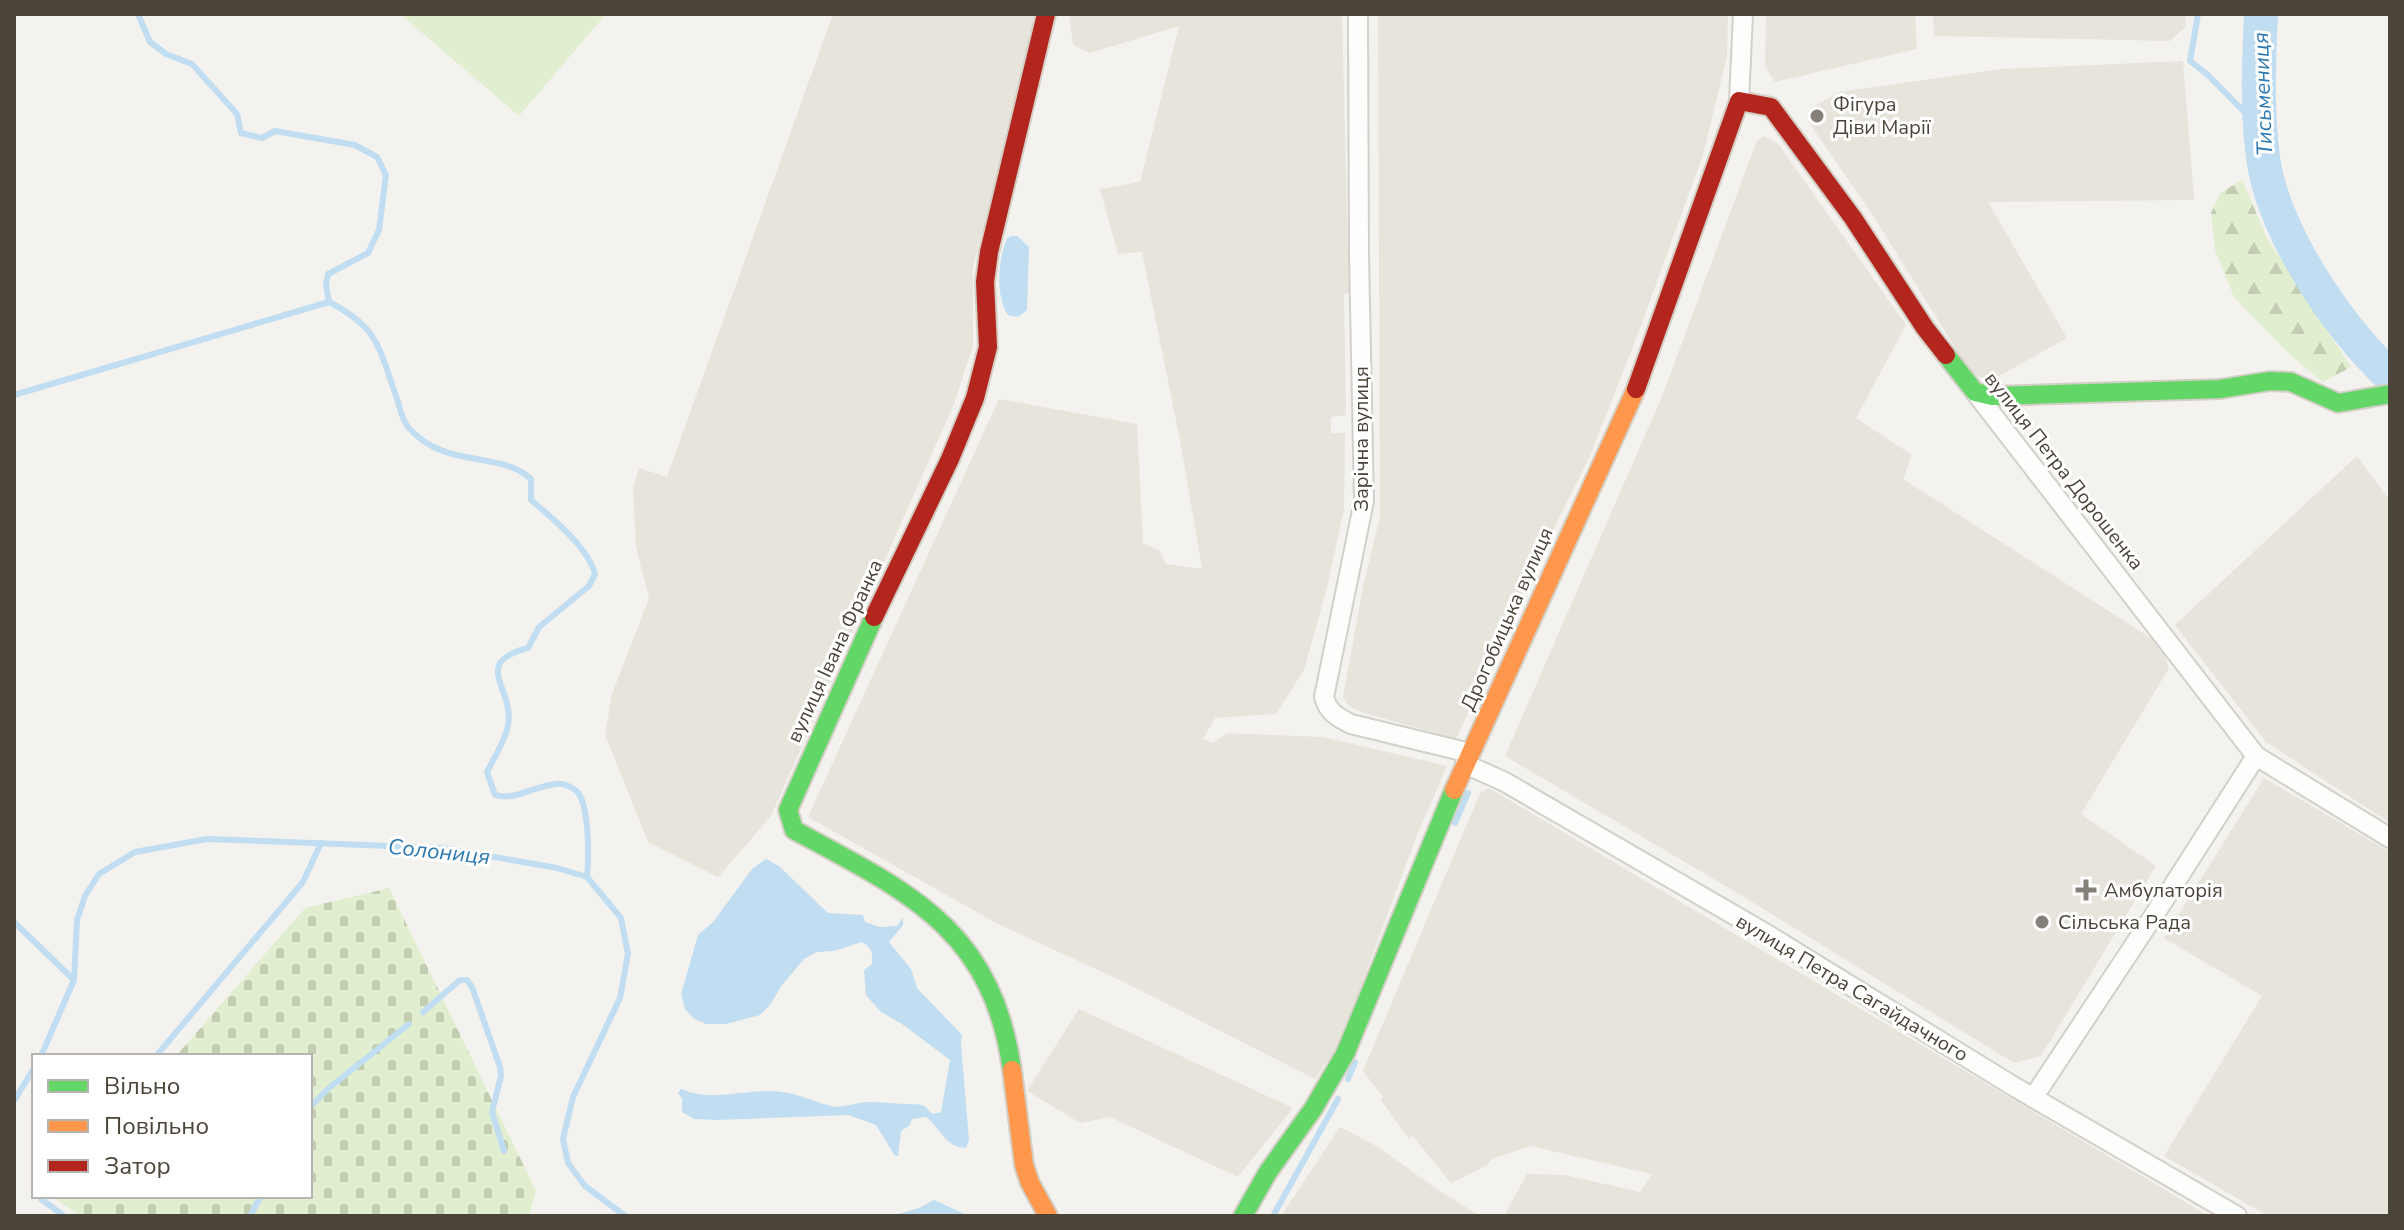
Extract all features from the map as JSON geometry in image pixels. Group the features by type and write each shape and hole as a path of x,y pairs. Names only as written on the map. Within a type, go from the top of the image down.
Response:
{"street":[{"name":"вулиця Івана Франка","path":"1046,14 989,252 985,282 988,347 983,373 950,459 879,606 788,810 794,830 915,900 963,940 979,962 1002,1016 1024,1165 1048,1216"},
{"name":"Зарічна вулиця","path":"1358,14 1364,501 1324,697 1327,708 1351,724 1468,759"},
{"name":"Дрогобицька вулиця","path":"1243,1216 1268,1172 1332,1081 1345,1054 1468,759 1642,375 1739,101 1743,14"},
{"name":"вулиця Петра Дорошенка","path":"1739,101 1771,107 1853,218 1925,328 2256,756 2390,838"},
{"path":"1975,392 2004,397 2101,394 2220,389 2270,381 2291,382 2338,403 2390,394"},
{"path":"2033,1098 2256,756"},
{"name":"вулиця Петра Сагайдачного","path":"1468,759 1765,933 2033,1098 2237,1216"}],"shaded area":[{"path":"833,14 1040,14 973,267 973,345 954,404 771,816 718,877 648,842 605,735 612,694 649,598 636,547 633,487 639,468 667,477"},
{"path":"1069,14 1342,14 1349,293 1344,294 1346,415 1331,417 1331,433 1345,433 1344,509 1327,588 1304,670 1276,714 1215,718 1203,739 1213,743 1227,733 1323,737 1447,766 1417,835 1358,994 1333,1053 1315,1079 1122,981 998,924 808,817 999,399 1137,424 1143,543 1159,550 1166,564 1202,569 1181,445 1142,252 1118,254 1100,189 1140,182 1179,26 1090,53 1073,45"},
{"path":"1378,14 1728,14 1727,56 1703,155 1639,331 1590,456 1534,568 1456,739 1358,711 1348,705 1343,697 1363,587 1380,516"},
{"path":"1766,14 1915,14 1917,49 1775,82 1765,66"},
{"path":"1933,14 2186,14 2185,27 2170,41 1934,36"},
{"path":"2183,61 2194,200 1988,202 2067,338 1988,382 1969,370 1872,214 1807,120 1811,108 1839,92 2001,69"},
{"path":"1765,136 1779,145 1906,325 1856,418 1912,455 1903,479 2160,644 2169,668 2081,814 2156,866 2041,1056 2014,1063 1734,891 1505,756 1663,394 1757,140"},
{"path":"2357,456 2390,501 2390,823 2266,742 2175,625"},
{"path":"2264,778 2390,852 2390,1216 2268,1216 2164,1156 2262,996 2164,938"},
{"path":"1489,788 2208,1216 1504,1216 1527,1174 1565,1175 1640,1192 1652,1174 1530,1146 1492,1159 1486,1166 1451,1183 1413,1136 1409,1139 1363,1071 1480,793"},
{"path":"1079,1009 1293,1108 1238,1177 1110,1117 1080,1123 1027,1091"},
{"path":"1340,1127 1380,1148 1480,1216 1281,1216"}],"green space":[{"path":"400,14 606,14 519,116"},
{"path":"2242,180 2268,240 2351,367 2323,382 2290,355 2234,297 2215,250 2211,213 2220,193"},
{"path":"389,888 536,1191 529,1216 80,1216 54,1198 312,1198 312,1054 178,1054 305,908"}],"water":[{"path":"1017,236 1029,247 1027,310 1018,317 1008,315 1004,307 999,277 1007,238"},
{"path":"766,859 779,866 828,913 863,915 865,922 880,927 897,926 903,917 903,925 889,942 911,969 917,988 962,1035 969,1140 966,1148 948,1141 926,1117 912,1119 909,1126 901,1131 898,1156 895,1156 876,1125 848,1115 716,1120 694,1119 682,1112 682,1099 678,1093 681,1089 702,1095 775,1091 836,1107 868,1102 917,1104 933,1114 941,1112 950,1060 881,1012 866,995 864,970 872,964 872,957 870,949 862,942 834,951 817,952 804,959 760,1015 726,1024 706,1024 693,1018 685,1009 681,994 698,935 713,922 752,869"},
{"path":"934,1200 969,1216 892,1216 919,1208"}],"waterway":[{"path":"138,14 150,42 166,54 192,64 237,114 241,133 262,138 275,131 355,145 377,157 386,175 379,230 368,253 328,274 329,302 359,321 375,342 409,428 439,450 504,465 531,479 531,500 568,534 591,564 595,574 589,586 539,627 528,648 501,661 498,669 506,700 508,726 487,772 495,795 511,796 557,784 566,785 577,792 586,822 587,877"},
{"path":"2198,14 2190,61 2261,129"},
{"name":"Тисьмениця","path":"2261,14 2260,132 2267,179 2277,210 2308,272 2327,301 2390,376"},
{"path":"14,395 329,302"},
{"path":"1455,823 1468,793"},
{"name":"Солониця","path":"42,1054 74,980 77,920 85,896 99,874 135,852 207,839 443,848 557,868 587,877 621,918 628,954 620,998 573,1097 563,1139 568,1163 585,1186 625,1216"},
{"path":"158,1054 303,882 321,843"},
{"path":"14,922 74,980"},
{"path":"423,1012 460,980 467,980 472,987 500,1067 501,1076 492,1112 504,1151"},
{"path":"312,1105 409,1024"},
{"path":"1348,1079 1355,1062"},
{"name":"Солониця","path":"14,1101 32,1071"},
{"path":"1273,1216 1338,1099"},
{"path":"42,1198 64,1216"},
{"path":"250,1216 260,1198"}],"traffic: fast":[{"path":"1946,355 1975,392 1992,396 2220,389 2270,381 2291,382 2338,403 2390,394"},
{"path":"874,617 788,810 794,830 908,896 938,920 964,948 986,981 1002,1021 1012,1070"},
{"path":"1243,1216 1345,1054 1454,790"}],"traffic: slow":[{"path":"1454,790 1636,389"},
{"path":"1012,1070 1024,1165 1048,1216"}],"traffic: jam":[{"path":"874,617 950,459 975,398 988,347 985,282 989,252 1046,14"},
{"path":"1636,389 1739,101 1771,107 1853,218 1946,355"}],"place":[{"name":"Фігура Діви Марії","path":"1817,116"},
{"name":"Амбулаторія","path":"2086,890"},
{"name":"Сільська Рада","path":"2042,922"}]}
